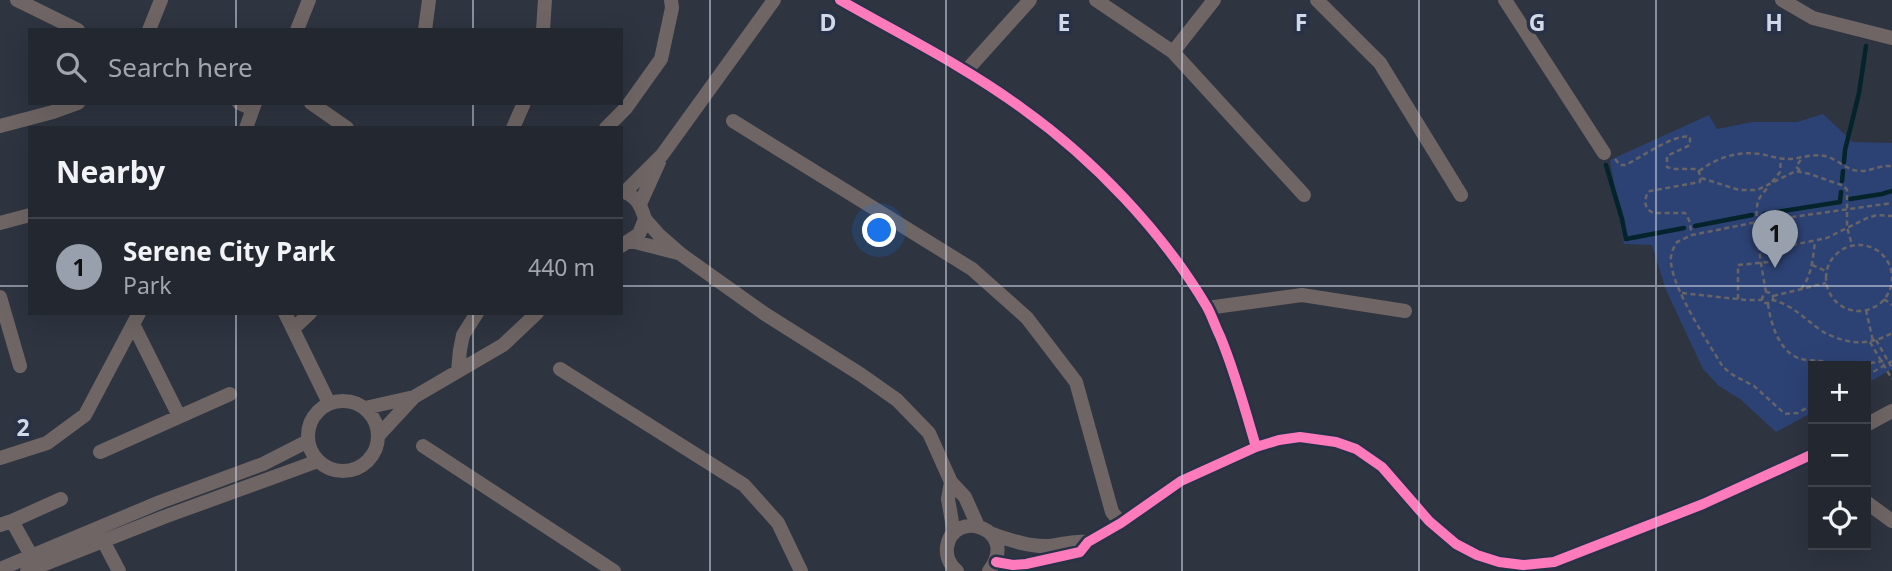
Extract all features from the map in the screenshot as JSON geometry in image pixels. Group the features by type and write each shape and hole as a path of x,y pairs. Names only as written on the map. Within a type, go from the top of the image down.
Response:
{"street":[{"path":"17,0 74,28"},
{"path":"150,28 162,0"},
{"path":"298,28 309,0"},
{"path":"425,28 429,0"},
{"path":"543,28 545,0"},
{"path":"608,126 626,108 661,59 672,8 671,0"},
{"path":"774,0 662,155 623,191 634,197 640,204 645,219 682,255 765,314 897,400 929,433 951,482 965,497 978,526"},
{"path":"840,0 967,71 1023,109 1066,143 1125,199 1169,251 1208,308 1238,382 1256,447"},
{"path":"967,71 1030,0"},
{"path":"1096,0 1173,52 1304,195"},
{"path":"1173,52 1214,0"},
{"path":"1317,0 1380,63 1461,195"},
{"path":"1505,0 1604,153"},
{"path":"1783,0 1813,19 1892,38"},
{"path":"0,126 72,105"},
{"path":"246,126 249,105"},
{"path":"314,105 344,126"},
{"path":"514,126 523,105"},
{"path":"733,121 972,269 1027,317 1076,382 1112,512 1121,523"},
{"path":"640,204 662,155"},
{"path":"0,223 28,216"},
{"path":"626,244 639,234 645,219"},
{"path":"626,244 682,255"},
{"path":"1208,308 1302,295 1405,311"},
{"path":"0,297 20,366"},
{"path":"286,315 329,403"},
{"path":"293,329 308,315"},
{"path":"378,436 414,397 503,345 535,315"},
{"path":"136,318 179,416"},
{"path":"0,458 47,443 85,415 136,318"},
{"path":"458,371 460,345 467,320"},
{"path":"560,369 744,485 778,523 801,571"},
{"path":"100,452 230,394"},
{"path":"365,408 414,397"},
{"path":"329,403 356,403 365,408 377,425 376,447 370,458 351,470 328,468 318,461 308,441 314,415 329,403"},
{"path":"1868,424 1892,411"},
{"path":"992,534 998,553 992,567 1026,564 1080,552 1088,542 1121,523 1181,481 1256,447 1300,437 1319,438 1356,449 1382,467 1429,521 1456,544 1499,562 1523,565 1554,562 1703,504 1808,458"},
{"path":"100,534 160,502 263,464 308,441"},
{"path":"423,446 614,571"},
{"path":"0,569 29,564 100,534 318,461"},
{"path":"951,482 948,499 954,533"},
{"path":"29,564 6,523 61,499"},
{"path":"1871,506 1892,521"},
{"path":"954,570 946,551 948,541 965,526 978,526 992,534 1031,545 1046,546 1074,540 1088,542"},
{"path":"100,534 119,571"}],"path":[{"path":"1604,153 1614,157 1620,165 1625,165 1684,135 1691,139 1690,145 1667,156 1667,167 1694,168 1699,171"},
{"path":"1699,171 1717,160 1737,153 1781,158 1821,155 1860,172 1884,165 1892,166"},
{"path":"1802,172 1797,167 1798,161 1803,157"},
{"path":"1762,300 1766,292 1757,222 1758,202 1780,172 1781,158"},
{"path":"1692,235 1685,213 1650,212 1647,209 1646,197 1650,191 1696,183 1700,181 1699,171"},
{"path":"1700,178 1739,190 1757,190 1792,172 1802,172 1846,188 1847,227 1852,245"},
{"path":"1808,407 1798,413 1785,414 1754,386 1728,371 1719,360 1681,293 1671,257 1677,242 1692,235 1757,222 1892,203"},
{"path":"1738,299 1738,265 1772,259 1787,246 1832,236 1872,216 1892,216"},
{"path":"1801,289 1812,265 1815,241"},
{"path":"1852,245 1874,248 1891,264 1891,286 1884,299 1866,310 1848,309 1838,304 1831,296 1826,283 1826,271 1833,256 1852,245"},
{"path":"1812,265 1826,271"},
{"path":"1768,303 1773,298 1826,283"},
{"path":"1766,292 1800,313 1823,332 1851,342 1873,341 1892,333"},
{"path":"1681,293 1762,300 1768,303"},
{"path":"1884,299 1892,305"},
{"path":"1768,303 1774,329 1788,351 1801,359 1824,361"},
{"path":"1866,310 1873,341 1892,379"},
{"path":"1873,341 1892,368"},
{"path":"1871,372 1889,361"},
{"path":"1871,363 1883,364"}],"shaded area":[{"path":"1823,114 1853,142 1892,143 1892,369 1871,381 1871,361 1808,361 1808,415 1776,432 1740,399 1719,386 1703,369 1666,290 1652,245 1624,244 1610,160 1709,115 1717,129 1752,122 1797,122"}],"waterway":[{"path":"1844,162 1866,46"},
{"path":"1606,165 1626,239 1684,228"},
{"path":"1842,181 1843,171"},
{"path":"1850,199 1892,191"},
{"path":"1764,214 1840,202 1841,192"},
{"path":"1695,226 1752,215"}],"cycle path":[{"path":"840,0 956,65 1001,94 1075,150 1125,199 1170,251 1207,307 1230,363 1256,447"},
{"path":"996,562 1026,564 1080,552 1088,542 1121,523 1181,481 1256,447 1300,437 1336,442 1356,449 1382,467 1429,521 1456,544 1499,562 1523,565 1554,562 1703,504 1808,456"}],"place":[{"name":"Serene City Park","path":"1775,268"}]}
